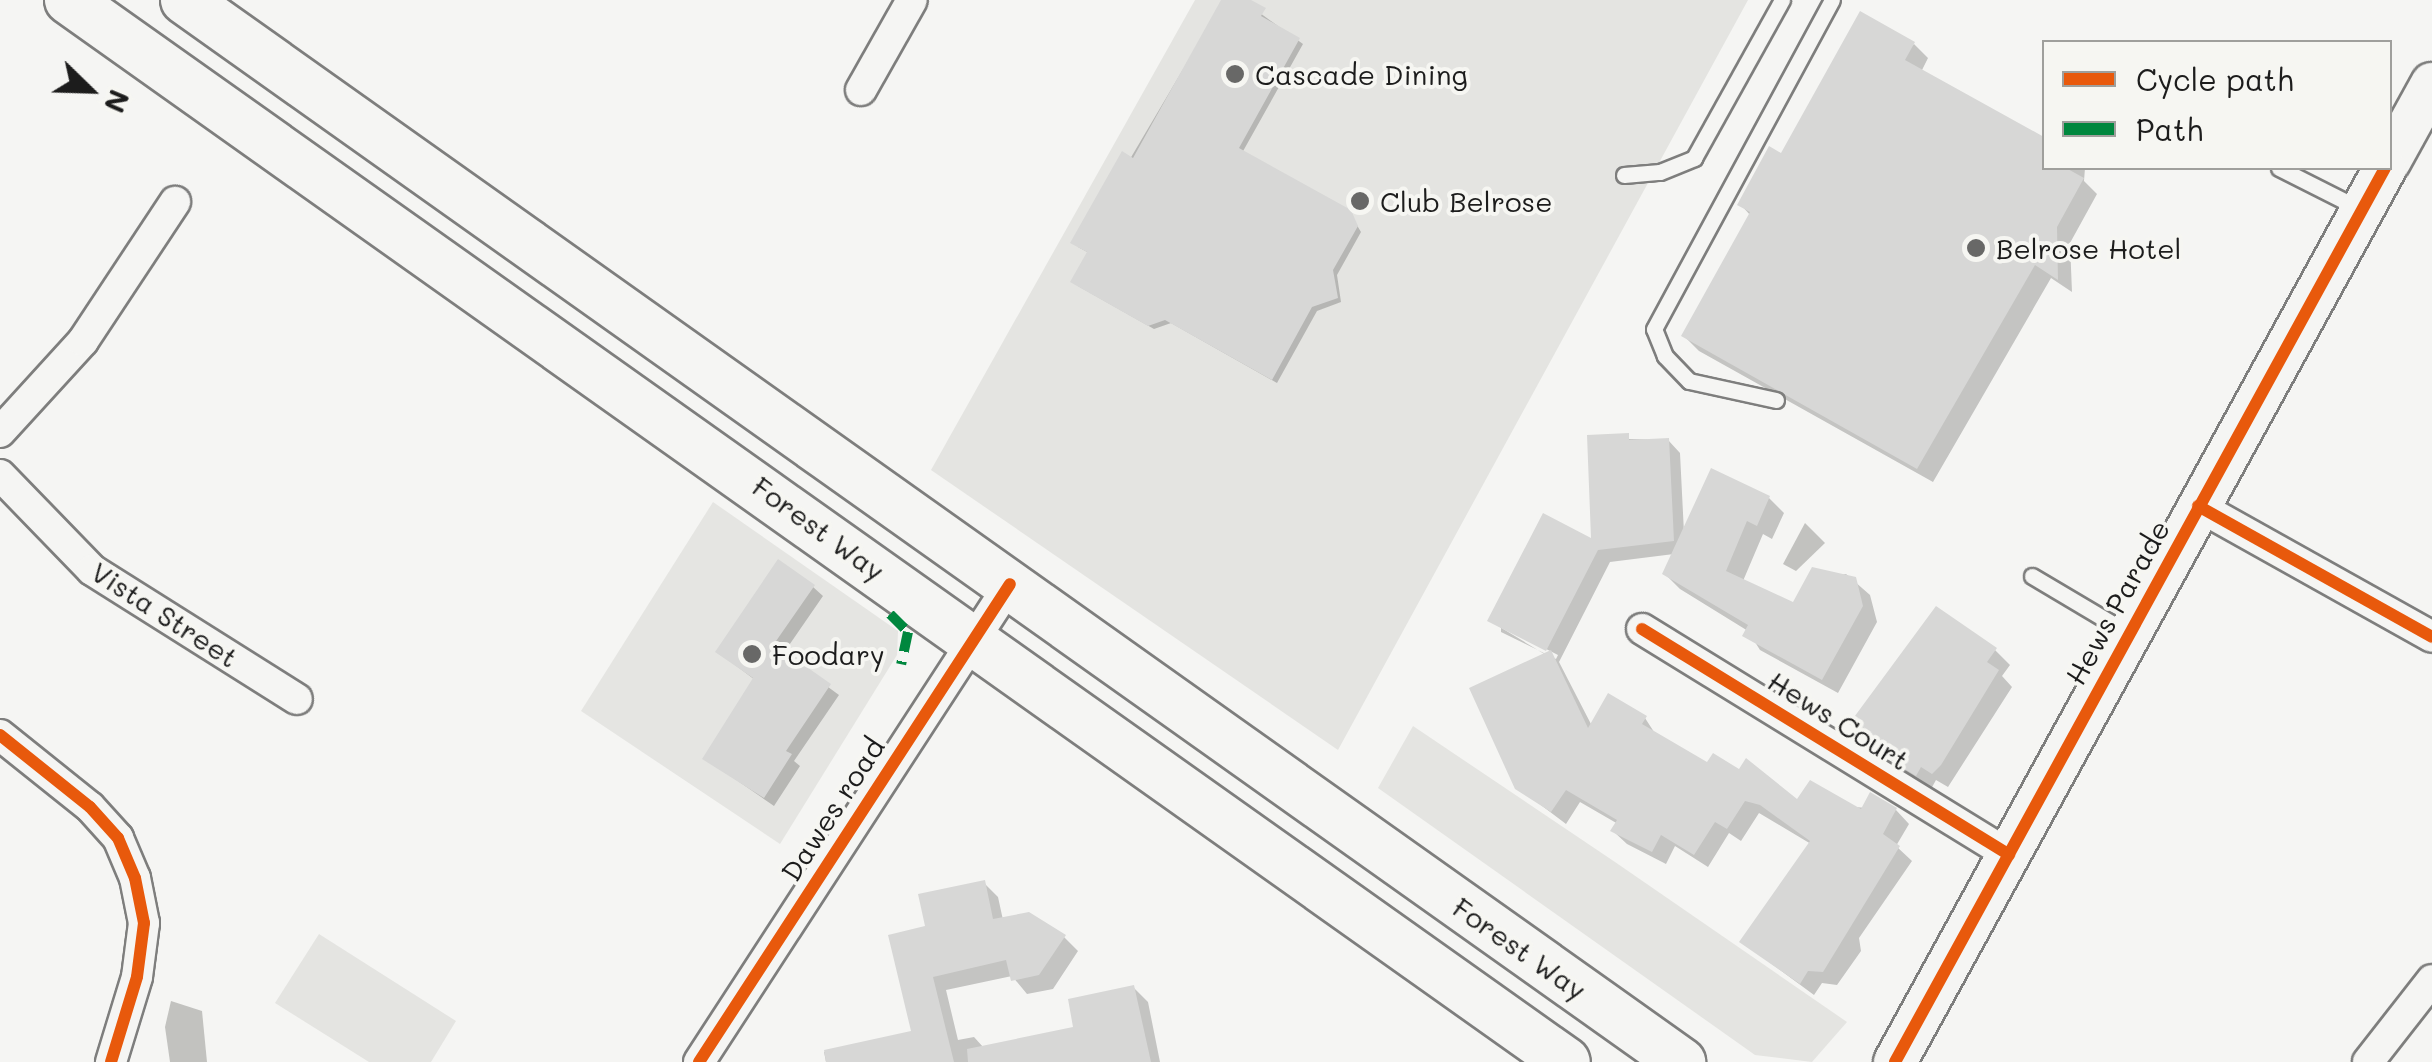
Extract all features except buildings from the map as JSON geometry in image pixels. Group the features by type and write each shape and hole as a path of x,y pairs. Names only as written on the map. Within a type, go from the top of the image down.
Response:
{"main road":[{"name":"Forest Way","path":"69,0 1566,1062"},
{"name":"Forest Way","path":"185,0 1680,1062"}],"street":[{"path":"861,90 912,0"},
{"path":"2392,156 2432,84"},
{"name":"Hews Parade","path":"1895,1062 2385,170"},
{"path":"0,432 83,341 175,202"},
{"name":"Vista Street","path":"0,475 92,570 297,699"},
{"path":"2198,506 2432,637"},
{"name":"Dawes road","path":"699,1062 1010,584"},
{"name":"Hews Court","path":"1642,629 2008,854"},
{"path":"0,735 90,807 118,838 135,878 144,923 137,977 111,1062"},
{"path":"2368,1062 2432,980"}],"lane":[{"path":"1624,175 1660,172 1694,158 1782,0"},
{"path":"1776,400 1689,382 1664,356 1654,329 1832,0"},
{"path":"2283,170 2362,209"},
{"path":"2032,576 2129,634"}],"shaded area":[{"name":"Club Belrose","path":"1195,0 1748,0 1338,750 931,470"},
{"path":"713,502 898,631 897,655 780,844 581,711"},
{"path":"1805,523 1825,543 1796,571 1783,564"},
{"path":"1413,726 1847,1022 1812,1062 1755,1055 1378,788"},
{"path":"319,934 456,1021 431,1062 369,1062 275,1003"},
{"path":"171,1001 202,1011 207,1062 170,1062 165,1027"}],"marked path":[{"path":"890,614 908,632 901,664"}],"cycle path":[{"path":"1895,1062 2384,170"},
{"path":"2198,506 2432,637"},
{"path":"699,1062 1010,584"},
{"path":"1642,629 2009,855"},
{"path":"0,735 90,807 118,838 135,878 144,923 137,977 111,1062"}],"place":[{"name":"Cascade Dining","path":"1235,74"},
{"name":"Club Belrose","path":"1360,201"},
{"name":"Belrose Hotel","path":"1976,248"},
{"name":"Foodary","path":"752,654"}]}
